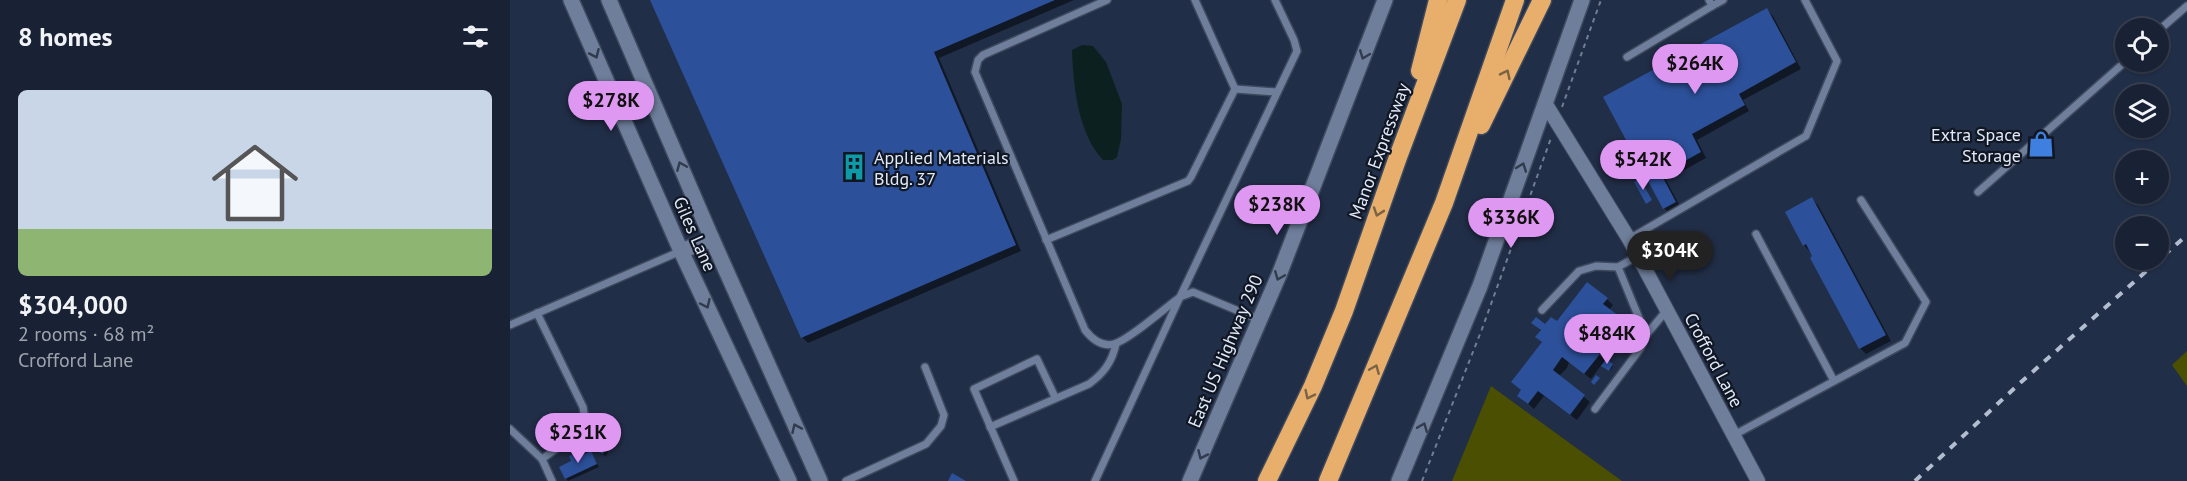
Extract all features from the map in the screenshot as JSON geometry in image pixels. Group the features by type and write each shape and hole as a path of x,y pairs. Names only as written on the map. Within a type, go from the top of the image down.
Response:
{"highway":[{"path":"1398,157 1438,0"},
{"name":"Manor Expressway","path":"1267,481 1313,386 1344,311 1398,157 1457,0"},
{"path":"1328,481 1443,202 1515,0"},
{"path":"1443,202 1542,0"}],"street":[{"name":"Giles Lane","path":"571,0 681,251 789,481"},
{"name":"Giles Lane","path":"609,0 820,481"},
{"name":"East US Highway 290","path":"1190,481 1279,275 1385,0"},
{"path":"1399,481 1480,286 1582,0"},
{"name":"Crofford Lane","path":"1545,104 1629,240 1758,481"},
{"path":"681,251 712,239"}],"lane":[{"path":"1107,0 983,55 975,66 977,79 1085,330 1091,338 1103,344 1116,344 1180,297 1193,292 1260,320"},
{"path":"1195,0 1235,89"},
{"path":"1095,481 1297,51 1275,0"},
{"path":"1627,57 1711,3 1723,0"},
{"path":"1629,240 1806,136 1837,61 1805,0"},
{"path":"2169,22 2187,6"},
{"path":"1978,192 2115,71"},
{"path":"1046,240 1188,181 1235,89"},
{"path":"1235,89 1277,92"},
{"path":"1734,435 1905,343 1926,303 1860,200"},
{"path":"1756,234 1834,381"},
{"path":"510,325 681,251"},
{"path":"1542,310 1579,271 1596,266 1618,267 1638,256"},
{"path":"1618,267 1646,335"},
{"path":"1595,409 1640,349 1646,335 1667,310"},
{"path":"537,313 583,407 585,419 581,431 542,459"},
{"path":"990,426 1089,384 1102,374 1113,357 1116,344"},
{"path":"1014,481 974,389 1037,359 1055,397"},
{"path":"846,481 926,444 941,426 944,415 925,367"},
{"path":"510,429 542,459 552,481"}],"path":[{"path":"1422,481 1482,329 1601,0"}],"shaded area":[{"path":"1082,45 1093,46 1106,62 1122,104 1121,139 1117,157 1113,160 1103,160 1082,123 1078,108 1072,50"},
{"path":"2187,351 2187,386 2172,365"},
{"path":"1491,386 1622,481 1452,481"}],"building":[{"name":"Applied Materials Bldg. 37","path":"650,0 1055,0 934,52 1016,245 801,338"},
{"path":"1767,8 1796,62 1739,94 1745,105 1692,134 1701,152 1661,174 1676,202 1663,209 1603,97"},
{"path":"1640,179 1652,200 1646,204 1634,182"},
{"path":"1812,197 1886,335 1859,349 1810,258 1812,256 1806,244 1803,246 1785,212"},
{"path":"1587,282 1608,298 1603,304 1635,328 1619,349 1587,325 1578,337 1600,354 1584,374 1562,357 1553,370 1585,395 1570,415 1538,391 1528,404 1517,396 1521,390 1511,382 1542,342 1535,337 1541,330 1531,323 1536,317 1545,324 1551,317 1557,321"},
{"path":"1606,359 1613,364 1609,371 1601,366"},
{"path":"1596,375 1600,378 1594,385 1591,382"},
{"path":"605,418 617,424 603,454 591,449"},
{"path":"591,451 597,464 565,479 559,467 571,461 569,456 578,452 581,456"},
{"path":"952,473 966,481 948,481"}],"railway":[{"path":"1915,481 2020,383 2187,235"}],"place":[{"name":"Extra Space Storage","path":"2041,144"},
{"name":"Applied Materials Bldg. 37","path":"854,167"}]}
